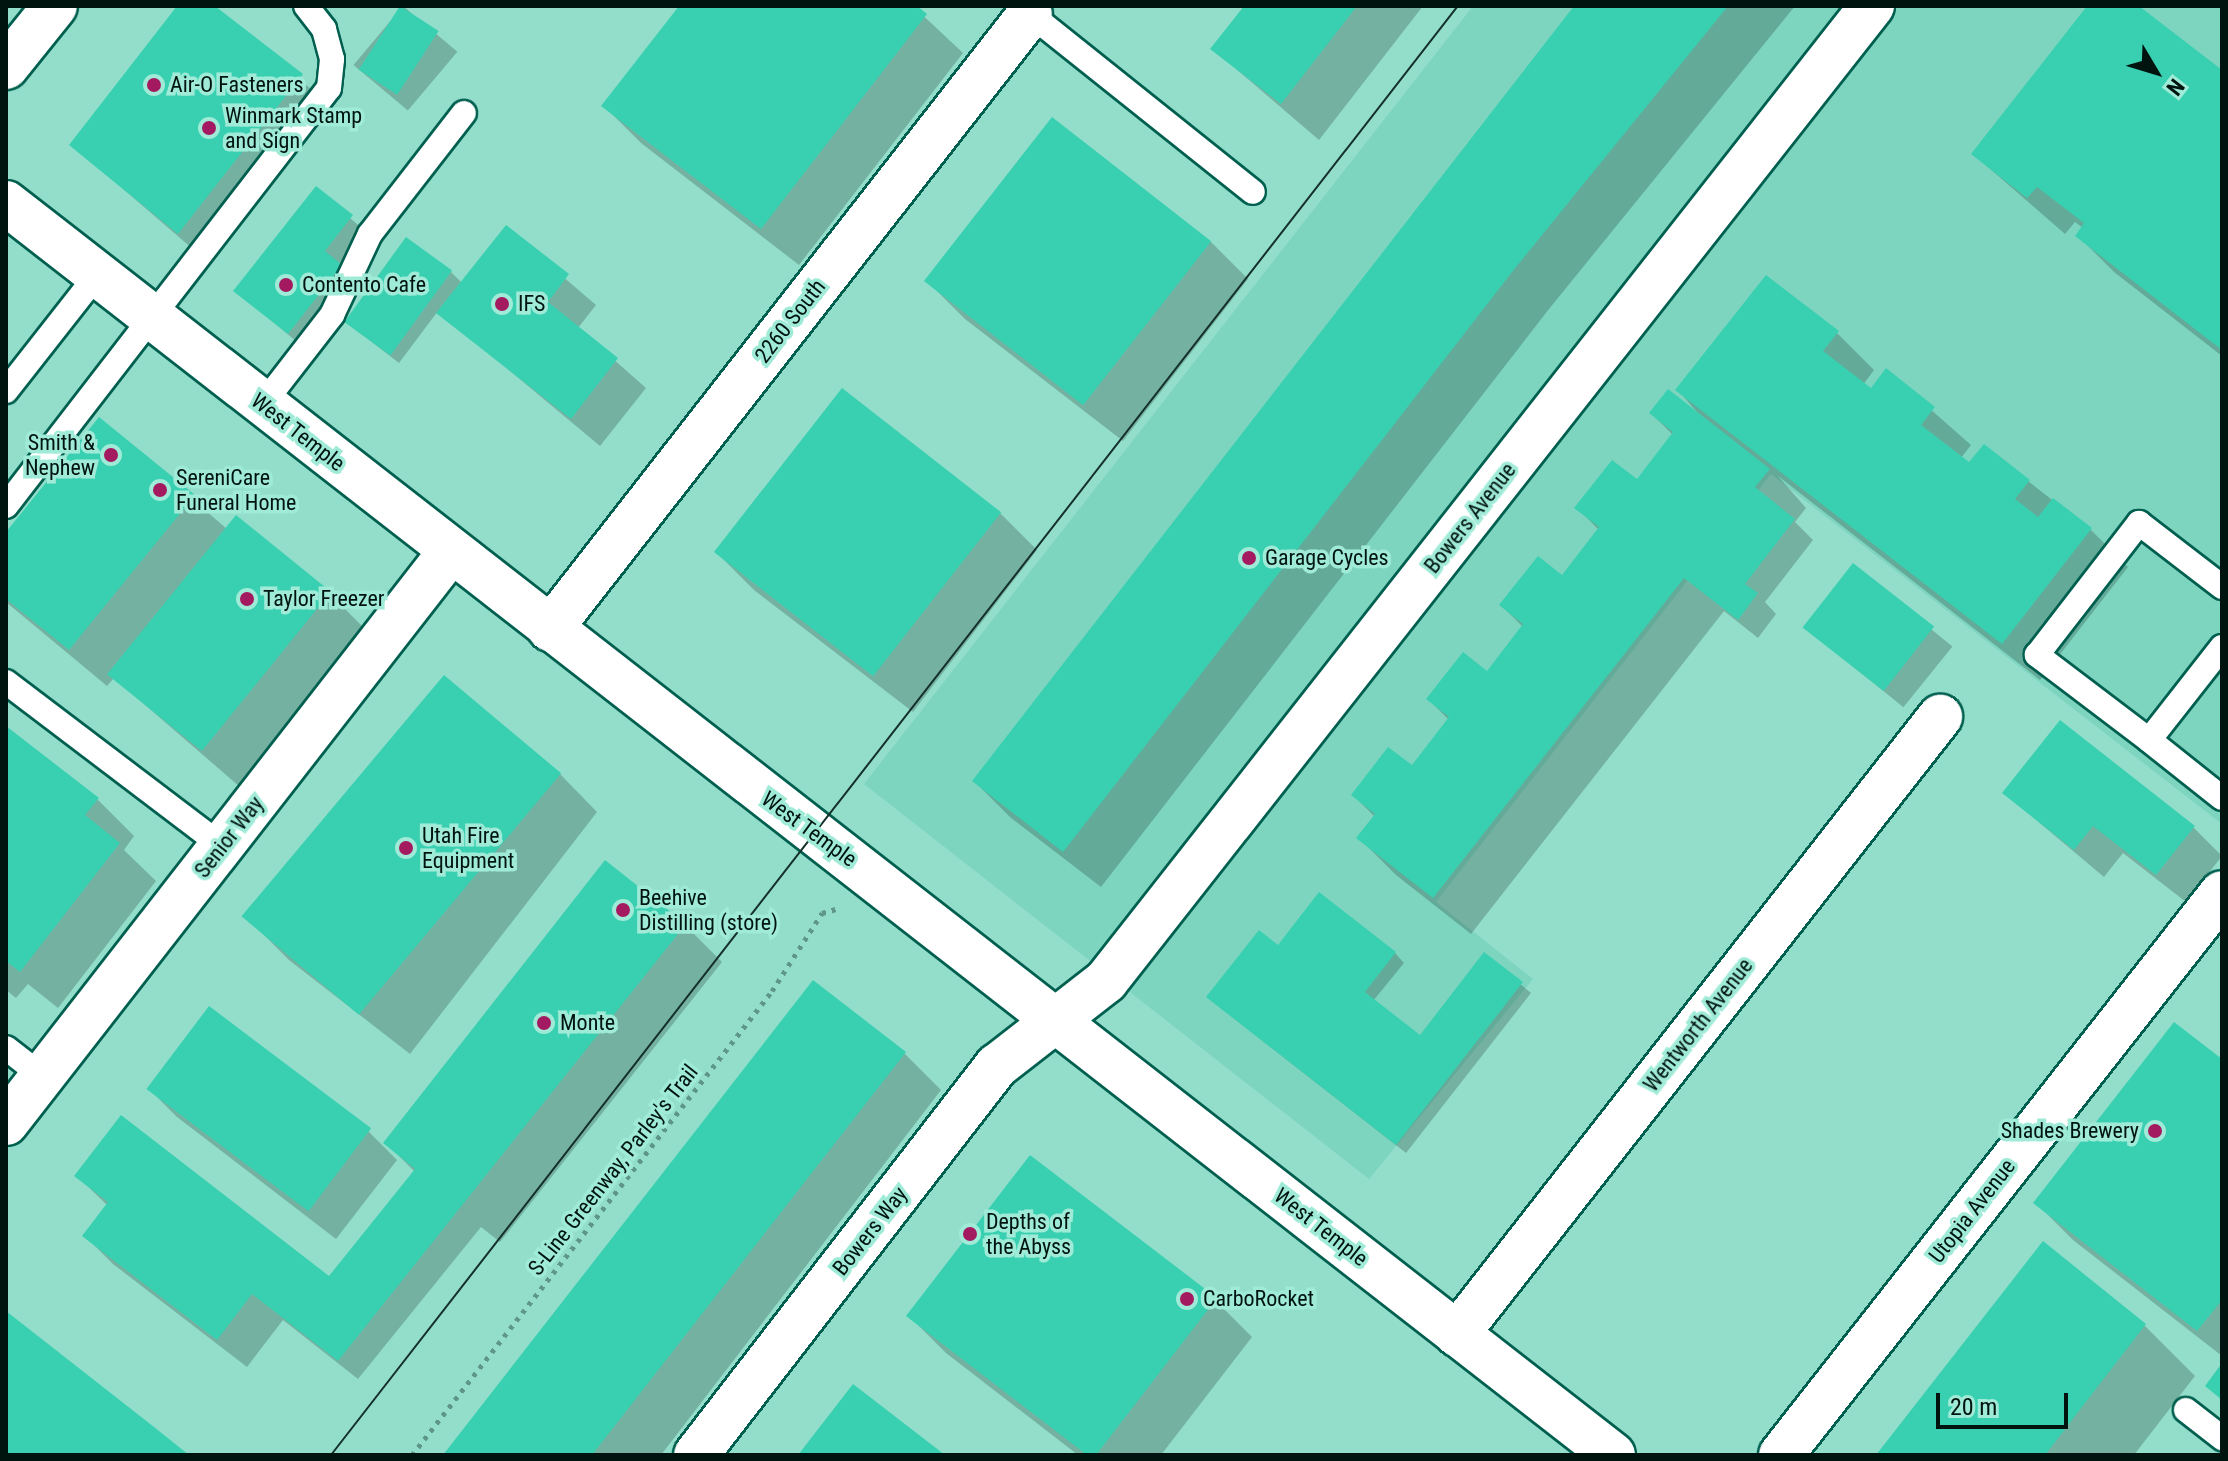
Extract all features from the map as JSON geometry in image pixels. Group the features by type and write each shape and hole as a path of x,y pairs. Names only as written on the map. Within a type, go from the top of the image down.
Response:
{"street":[{"path":"6,67 55,6"},
{"name":"Bowers Avenue","path":"1058,1021 1106,981 1872,6"},
{"name":"2260 South","path":"550,629 1032,10"},
{"name":"West Temple","path":"6,203 1613,1455"},
{"name":"Senior Way","path":"6,1123 451,551"},
{"name":"Wentworth Avenue","path":"1457,1334 1940,717"},
{"name":"Utopia Avenue","path":"1781,1455 2222,893"},
{"name":"Bowers Way","path":"696,1455 997,1066 1058,1021"}],"lane":[{"path":"6,506 329,88 332,59 324,29 306,6"},
{"path":"1032,10 1253,192"},
{"path":"263,404 332,315 370,234 464,113"},
{"path":"6,391 97,275"},
{"path":"2222,587 2139,523 2037,655 2222,798"},
{"path":"2149,740 2222,647"},
{"path":"6,682 222,846"},
{"path":"6,1048 42,1076"},
{"path":"2186,1410 2222,1438"}],"path":[{"name":"S-Line Greenway, Parley's Trail","path":"412,1455 772,991 822,913 839,910"}],"shaded area":[{"path":"1473,6 2222,6 2222,824 1771,474 1436,902 1533,979 1369,1179 864,784"}],"building":[{"path":"177,6 215,6 303,74 178,234 69,145"},
{"path":"400,6 439,31 397,95 359,70"},
{"path":"679,6 917,6 927,14 761,229 601,106"},
{"path":"1244,6 1357,6 1281,104 1210,49"},
{"path":"1574,6 1728,6 1512,272 1063,852 972,781"},
{"path":"2087,6 2139,6 2222,70 2222,350 2075,236 2084,223 2037,187 2027,198 1971,154"},
{"path":"1052,117 1211,241 1083,405 924,281"},
{"path":"316,186 353,215 325,251 342,265 288,334 233,291"},
{"path":"506,225 569,274 548,302 618,358 571,419 436,313"},
{"path":"406,237 452,271 390,355 344,322"},
{"path":"1766,275 1839,331 1823,351 1871,388 1886,368 1935,407 1921,425 1969,462 1984,444 2030,480 2015,499 2038,517 2053,498 2092,528 2002,644 1675,390"},
{"path":"842,388 1001,512 873,676 714,552"},
{"path":"1668,389 1770,469 1755,487 1795,519 1745,584 1758,593 1738,620 1684,578 1433,898 1356,838 1375,814 1351,795 1388,747 1412,765 1449,717 1426,699 1463,652 1487,671 1523,624 1499,605 1538,556 1562,575 1599,527 1574,508 1612,460 1637,479 1673,432 1649,413"},
{"path":"99,417 195,495 69,650 6,599 6,532"},
{"path":"236,515 331,592 202,751 107,674"},
{"path":"1853,563 1934,626 1884,691 1803,628"},
{"name":"Utah Fire Equipment","path":"444,675 561,773 359,1015 242,916"},
{"path":"2060,720 2195,826 2156,875 2093,826 2074,850 2002,793"},
{"path":"6,726 99,798 85,815 120,843 20,972 6,961"},
{"path":"605,860 686,924 338,1361 252,1294 217,1340 82,1236 108,1202 74,1176 121,1115 329,1276 415,1169 383,1143"},
{"path":"1319,892 1396,952 1365,992 1420,1035 1484,952 1523,982 1396,1145 1206,997 1259,930 1278,945"},
{"path":"813,980 906,1052 592,1455 443,1455"},
{"path":"209,1006 371,1128 309,1211 146,1089"},
{"name":"Shades Brewery","path":"2174,1022 2222,1059 2222,1300 2197,1331 2033,1203"},
{"path":"1030,1155 1217,1298 1096,1455 1087,1455 906,1316"},
{"path":"2043,1241 2146,1324 2045,1455 1876,1455"},
{"path":"6,1311 154,1427 189,1455 6,1455"},
{"path":"2222,1363 2222,1400 2205,1386"},
{"path":"853,1384 945,1455 798,1455"}],"tram line":[{"path":"331,1455 1458,6"}],"place":[{"name":"Air-O Fasteners","path":"154,85"},
{"name":"Winmark Stamp and Sign","path":"209,128"},
{"name":"Contento Cafe","path":"286,285"},
{"name":"IFS","path":"502,304"},
{"name":"Smith & Nephew","path":"111,455"},
{"name":"SereniCare Funeral Home","path":"160,490"},
{"name":"Garage Cycles","path":"1249,558"},
{"name":"Taylor Freezer","path":"247,599"},
{"name":"Utah Fire Equipment","path":"406,848"},
{"name":"Beehive Distilling (store)","path":"623,910"},
{"name":"Monte","path":"544,1023"},
{"name":"Shades Brewery","path":"2155,1131"},
{"name":"Depths of the Abyss","path":"970,1234"},
{"name":"CarboRocket","path":"1187,1299"}]}
